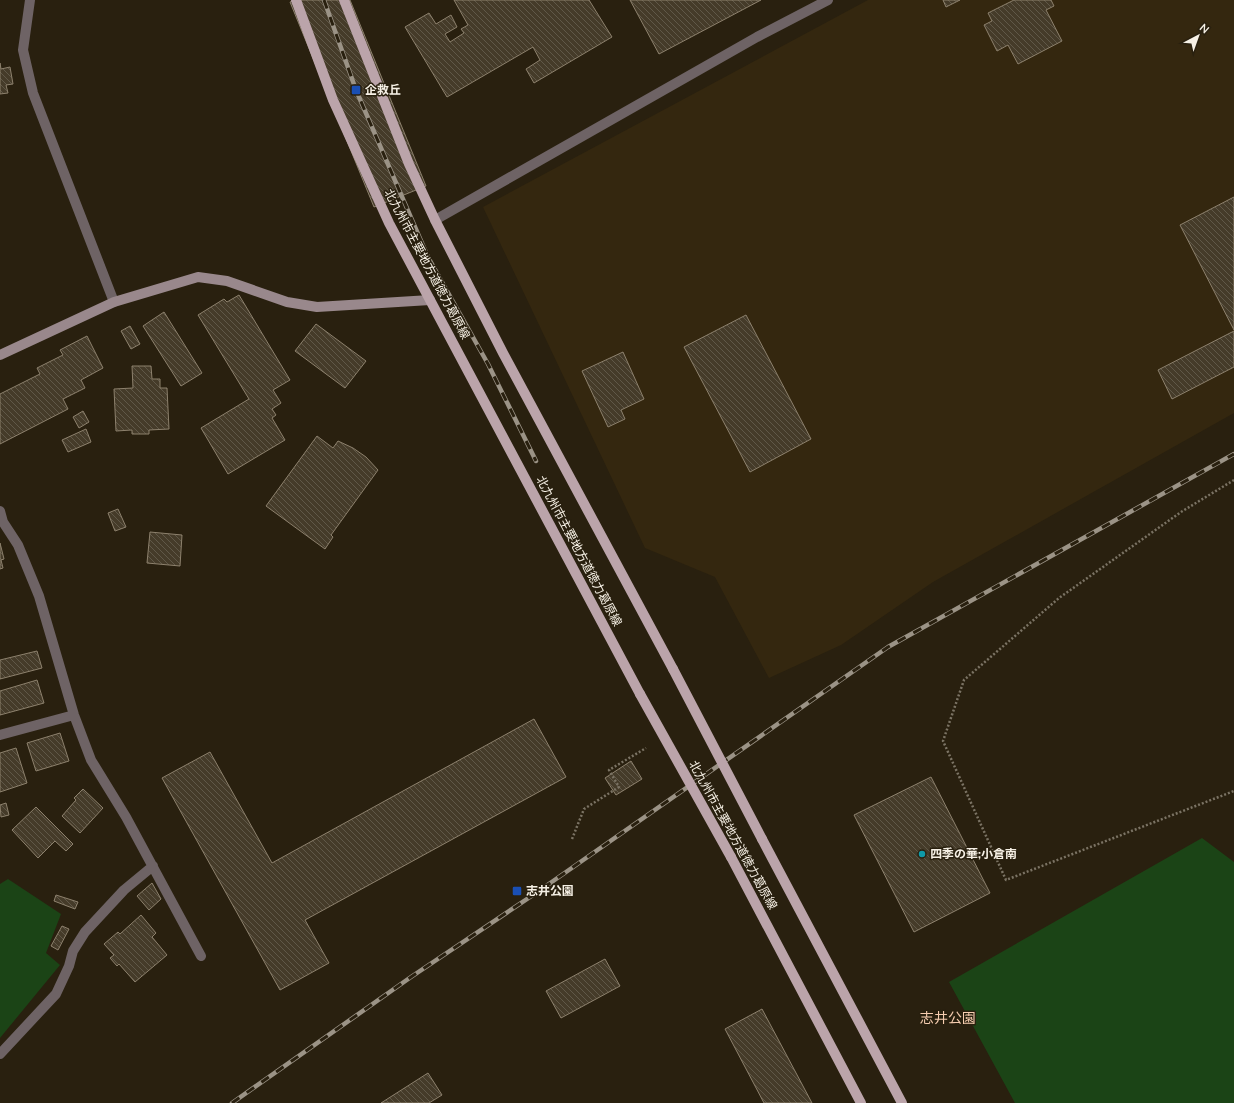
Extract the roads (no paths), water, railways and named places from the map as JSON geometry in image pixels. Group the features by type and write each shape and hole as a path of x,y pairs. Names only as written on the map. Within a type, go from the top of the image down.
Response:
{"main road":[{"name":"北九州市主要地方道徳力葛原線","path":"296,0 333,100 389,223 640,694 731,857 860,1103"},
{"name":"北九州市主要地方道徳力葛原線","path":"344,0 409,164 435,220 503,353 673,669 902,1103"}],"street":[{"path":"30,0 24,50 33,93 114,302"},
{"path":"435,220 750,41 828,0"},
{"path":"0,355 114,302 198,277 227,281 287,302 317,307 430,300"},
{"path":"0,511 3,522 18,545 39,596 74,714 91,760 126,817 201,956"},
{"path":"0,735 74,714"},
{"path":"0,1054 56,994 69,966 73,951 85,932 124,890 153,866"}],"railway":[{"path":"324,0 356,90 428,257 488,364 536,461"},
{"path":"232,1103 411,977 536,893 888,647 1234,454"}],"place":[{"name":"企救丘","path":"356,90"},
{"name":"四季の華;小倉南","path":"922,854"},
{"name":"志井公園","path":"517,891"}],"district":[{"name":"志井公園","path":"948,1018"}]}
